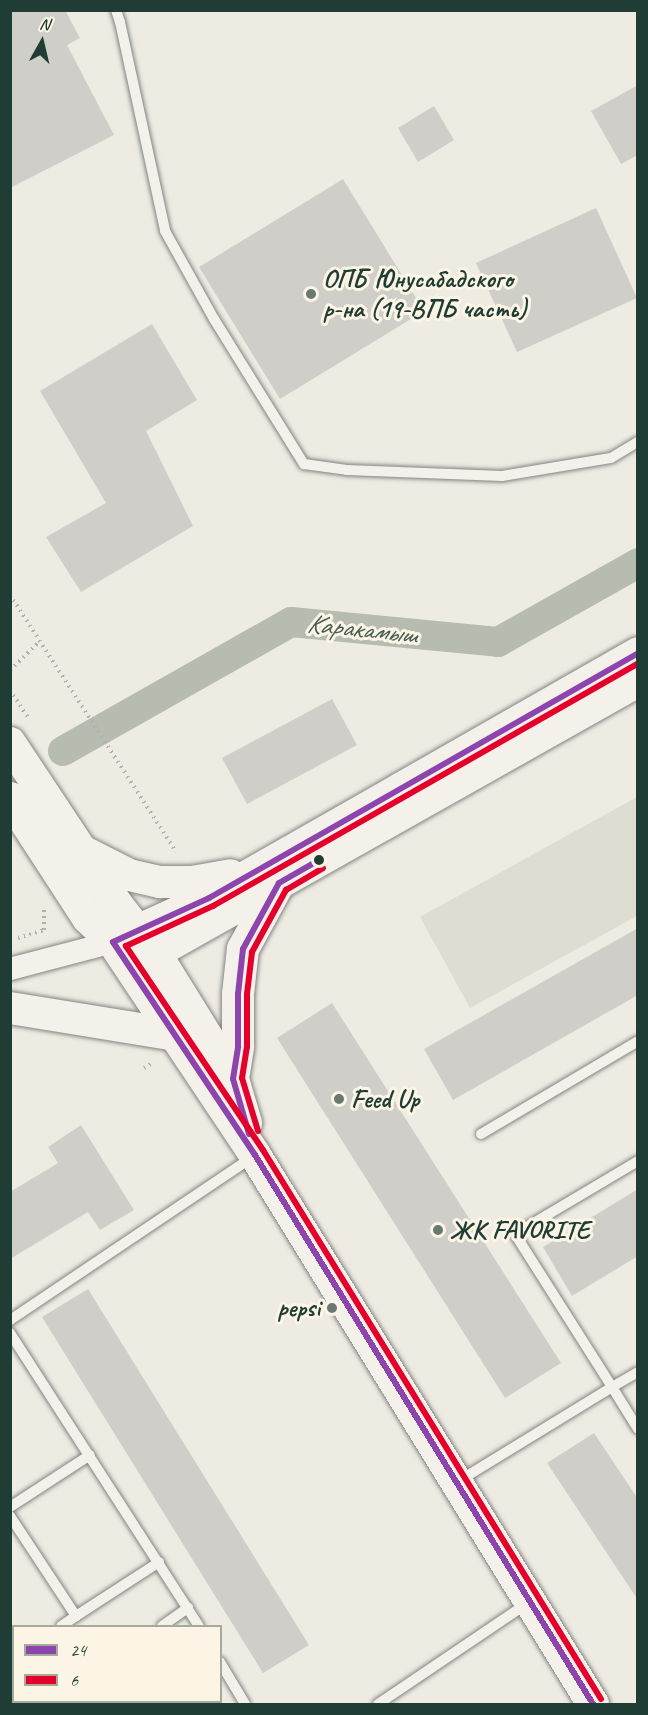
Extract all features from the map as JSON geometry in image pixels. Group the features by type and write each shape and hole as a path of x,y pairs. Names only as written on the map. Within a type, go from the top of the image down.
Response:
{"main road":[{"path":"76,841 129,875 160,882 192,882 275,872 638,653"},
{"path":"136,941 209,898 275,872 638,681"},
{"path":"20,732 76,841 118,906 136,941 176,1035 255,1155 528,1603 593,1704"},
{"path":"10,798 88,918 136,941 232,1079 255,1155"},
{"path":"232,1079 238,1046 238,994 243,949 275,872"},
{"path":"10,1008 176,1035"}],"street":[{"path":"10,969 136,941"}],"lane":[{"path":"116,10 165,231 214,319 304,464 347,470 502,476 611,458 638,441"},
{"path":"482,1134 638,1041"},
{"path":"10,1320 255,1155"},
{"path":"638,1161 515,1234 638,1430"},
{"path":"10,1332 198,1625"},
{"path":"456,1482 638,1372"},
{"path":"10,1507 90,1455"},
{"path":"10,1516 76,1616"},
{"path":"62,1625 159,1562"},
{"path":"378,1704 528,1603"},
{"path":"163,1625 188,1608"},
{"path":"222,1665 245,1704"}],"path":[{"path":"10,595 69,688 123,766 181,860"},
{"path":"10,670 40,641"},
{"path":"10,690 20,732"},
{"path":"44,930 45,899"},
{"path":"10,940 53,929"}],"shaded area":[{"path":"637,797 637,916 470,1008 420,917"}],"building":[{"path":"10,10 65,10 80,38 67,45 114,135 10,188"},
{"path":"638,85 638,155 621,164 591,111"},
{"path":"434,106 454,140 418,162 398,128"},
{"path":"343,179 424,311 280,399 199,267"},
{"path":"596,208 637,298 517,352 476,263"},
{"path":"152,324 197,400 146,431 193,526 81,592 46,537 106,503 40,391"},
{"path":"332,699 357,745 247,804 222,758"},
{"path":"638,928 638,995 453,1100 424,1049"},
{"name":"ЖК FAVORITE","path":"332,1003 561,1363 505,1398 277,1038"},
{"path":"81,1125 134,1210 100,1230 88,1212 10,1259 10,1192 58,1163 48,1147"},
{"path":"638,1189 638,1256 572,1296 543,1247"},
{"path":"88,1289 309,1645 263,1673 42,1317"},
{"path":"594,1433 638,1499 638,1600 547,1463"}],"waterway":[{"name":"Каракамыш","path":"63,751 291,622 498,642 638,563"}],"transit line":[{"name":"24","path":"593,1704 255,1155 113,942 209,898 638,653"},
{"name":"6","path":"601,1699 263,1150 126,946 213,906 638,664"},
{"name":"24","path":"249,1134 233,1079 238,1046 238,994 243,949 279,883 319,860"},
{"name":"6","path":"258,1131 242,1078 247,1047 247,994 252,952 286,890 323,868"}],"place":[{"name":"ОПБ Юнусабадского р-на (19-ВПБ часть)","path":"311,294"},
{"name":"Feed Up","path":"339,1099"},
{"name":"ЖК FAVORITE","path":"438,1230"},
{"name":"pepsi","path":"332,1308"}]}
